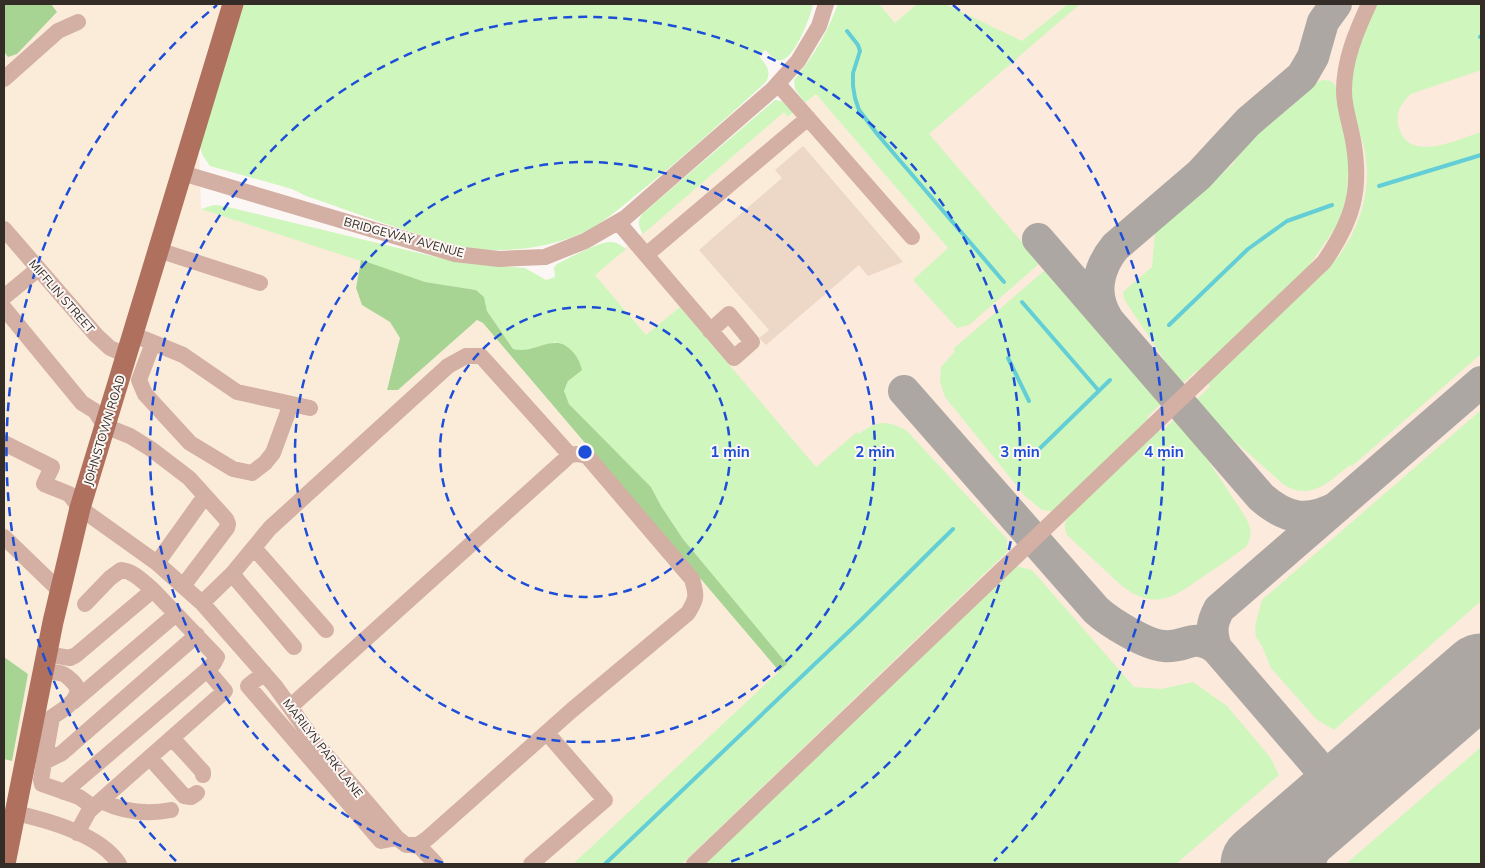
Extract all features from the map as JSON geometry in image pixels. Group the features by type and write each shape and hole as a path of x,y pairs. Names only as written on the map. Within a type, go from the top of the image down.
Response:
{"main road":[{"name":"JOHNSTOWN ROAD","path":"5,864 9,818 80,508 105,426 130,378 126,355 233,4"}],"street":[{"name":"BRIDGEWAY AVENUE","path":"182,173 455,254 499,259 545,257 585,241 625,218 778,84 798,61 819,26 826,4"},
{"path":"694,864 1324,262 1337,244 1347,224 1354,203 1357,181 1356,160 1344,93 1345,71 1350,49 1369,4"},
{"path":"4,79 58,31 78,22"},
{"path":"778,84 912,237"},
{"path":"646,255 808,118"},
{"path":"618,222 710,331"},
{"name":"MIFFLIN STREET","path":"4,229 96,335 110,348 126,355"},
{"path":"158,250 260,283"},
{"path":"4,297 38,269"},
{"path":"4,308 82,403 95,411 105,426 130,436 151,449 189,478 226,519 227,528 183,586"},
{"path":"133,335 183,356 237,392 310,408"},
{"path":"154,343 130,378 190,443 234,469 252,473 265,463 273,453 291,404"},
{"path":"202,603 232,574 270,528 448,366 466,356 481,356 570,455"},
{"name":"MARILYN PARK LANE","path":"4,443 52,467 44,484 69,494 80,508 157,563 202,603 264,674 314,742 397,838"},
{"path":"264,674 248,686 381,841 397,838 406,845 418,845 572,710 688,613 696,601 692,579 587,456 570,455 290,707"},
{"path":"157,563 205,496"},
{"path":"4,537 60,591"},
{"path":"254,548 326,630"},
{"path":"64,792 207,670 217,657 153,590 127,571 121,570 110,578 85,604"},
{"path":"232,574 294,647"},
{"path":"45,663 76,655 153,590"},
{"path":"171,810 147,813 95,806 79,797 42,784 41,780 52,717 176,614"},
{"path":"44,762 62,753 197,636"},
{"path":"45,663 74,682 77,688 77,695 71,703"},
{"path":"77,833 95,806 225,691 207,670"},
{"path":"531,864 605,800 547,733"},
{"path":"172,738 203,772 203,775"},
{"path":"150,758 184,796 191,797 197,793"},
{"path":"9,818 77,833 104,847 114,856 119,864"},
{"path":"418,845 436,864"}],"shaded area":[{"path":"51,4 244,4 199,145 201,209 361,260 356,288 362,305 390,322 400,338 387,389 398,390 477,320 483,323 779,671 573,864 4,864 4,759 12,760 28,674 4,657 4,52 8,57 57,13"},
{"path":"879,4 917,4 895,23"},
{"path":"879,4 895,23 917,4 945,4 1022,41 1068,4 1481,4 1481,864 573,864 839,614 734,370 859,265 861,267 884,248 913,280 948,248 816,94"},
{"path":"945,4 1068,4 1022,41"},
{"path":"816,94 948,248 816,467 680,307 647,336 594,274 784,112 789,117"}],"green space":[{"path":"4,4 51,4 57,12 17,54 8,57 4,52"},
{"path":"244,4 813,4 800,38 789,55 783,60 777,60 765,50 759,56 768,71 766,82 689,151 613,214 582,233 554,243 511,250 497,250 454,245 368,218 306,196 292,189 210,166 203,156 199,145"},
{"path":"838,4 879,4 895,23 917,4 945,4 1022,41 1068,4 1080,4 929,134 1040,263 969,325 957,328 913,280 948,248 816,94 805,103 795,89 794,80 819,44"},
{"path":"1376,4 1481,4 1481,70 1411,94 1400,107 1398,124 1403,136 1411,144 1421,147 1446,144 1481,132 1481,354 1352,466 1350,465 1319,488 1302,491 1283,484 1221,429 1196,400 1210,387 1208,383 1338,257 1346,246 1358,221 1365,194 1367,166 1353,107 1352,79 1359,46"},
{"path":"1323,80 1332,82 1337,89 1349,163 1346,200 1338,224 1308,267 1198,373 1196,371 1181,385 1124,299 1123,292 1152,267 1155,233 1233,164 1242,147 1314,83"},
{"path":"775,100 782,101 794,112 788,117 784,112 643,234 639,224 643,213"},
{"path":"214,205 452,261 525,268 546,280 555,277 554,268 557,264 584,250 606,242 618,243 626,249 595,275 646,335 680,307 816,467 857,432 859,434 871,426 888,423 907,431 1007,539 1007,552 682,864 573,864 787,664 683,539 651,487 569,404 564,392 568,381 556,342 521,351 513,349 487,311 484,297 476,290 425,282 201,209"},
{"path":"361,260 425,282 476,290 484,297 487,311 513,349 528,349 557,343 570,349 578,358 582,370 568,381 564,391 569,404 651,487 683,539 787,664 779,671 483,323 477,320 398,390 387,390 400,338 390,322 362,305 356,288"},
{"path":"1045,270 1162,403 1147,417 1149,421 1058,508 1051,511 1042,510 1025,496 945,397 940,381 941,367 955,351 953,349"},
{"path":"1481,410 1481,601 1334,730 1316,719 1271,668 1256,637 1255,626 1262,600"},
{"path":"1175,419 1204,454 1242,512 1249,525 1250,537 1246,547 1191,585 1171,596 1153,600 1143,598 1122,586 1067,535 1065,524 1067,517 1158,430 1161,432"},
{"path":"1016,566 1032,570 1134,687 1161,689 1193,682 1227,706 1270,757 1279,775 1176,864 703,864"},
{"path":"4,657 28,674 12,761 4,759"},
{"path":"1481,747 1481,864 1347,864 1347,863"}],"building":[{"path":"803,146 903,262 868,276 859,265 766,345 759,338 769,330 699,250 782,178 775,170"}],"waterway":[{"path":"847,31 858,45 860,51 853,73 853,86 859,110 878,135 1004,282"},
{"path":"1379,186 1481,155"},
{"path":"1169,325 1248,249 1287,221 1332,205"},
{"path":"1022,302 1099,391"},
{"path":"1008,358 1029,401"},
{"path":"1031,457 1110,380"},
{"path":"605,864 861,620 953,529"}],"taxiway":[{"path":"1107,318 1102,309 1098,291 1101,272 1109,255 1115,247 1199,175 1248,122 1302,76 1313,57 1323,22 1336,4"},
{"path":"1038,239 1261,497 1279,510 1297,516 1316,515 1337,507"},
{"path":"1216,648 1213,628 1214,619 1219,609 1481,382"},
{"path":"904,391 1096,610 1128,632 1156,645 1172,646 1201,641 1216,648 1316,764"},
{"path":"1310,864 1328,793 1328,784 1323,773"},
{"path":"1325,828 1340,805 1366,774"}],"runway":[{"path":"1261,864 1481,674"}]}
